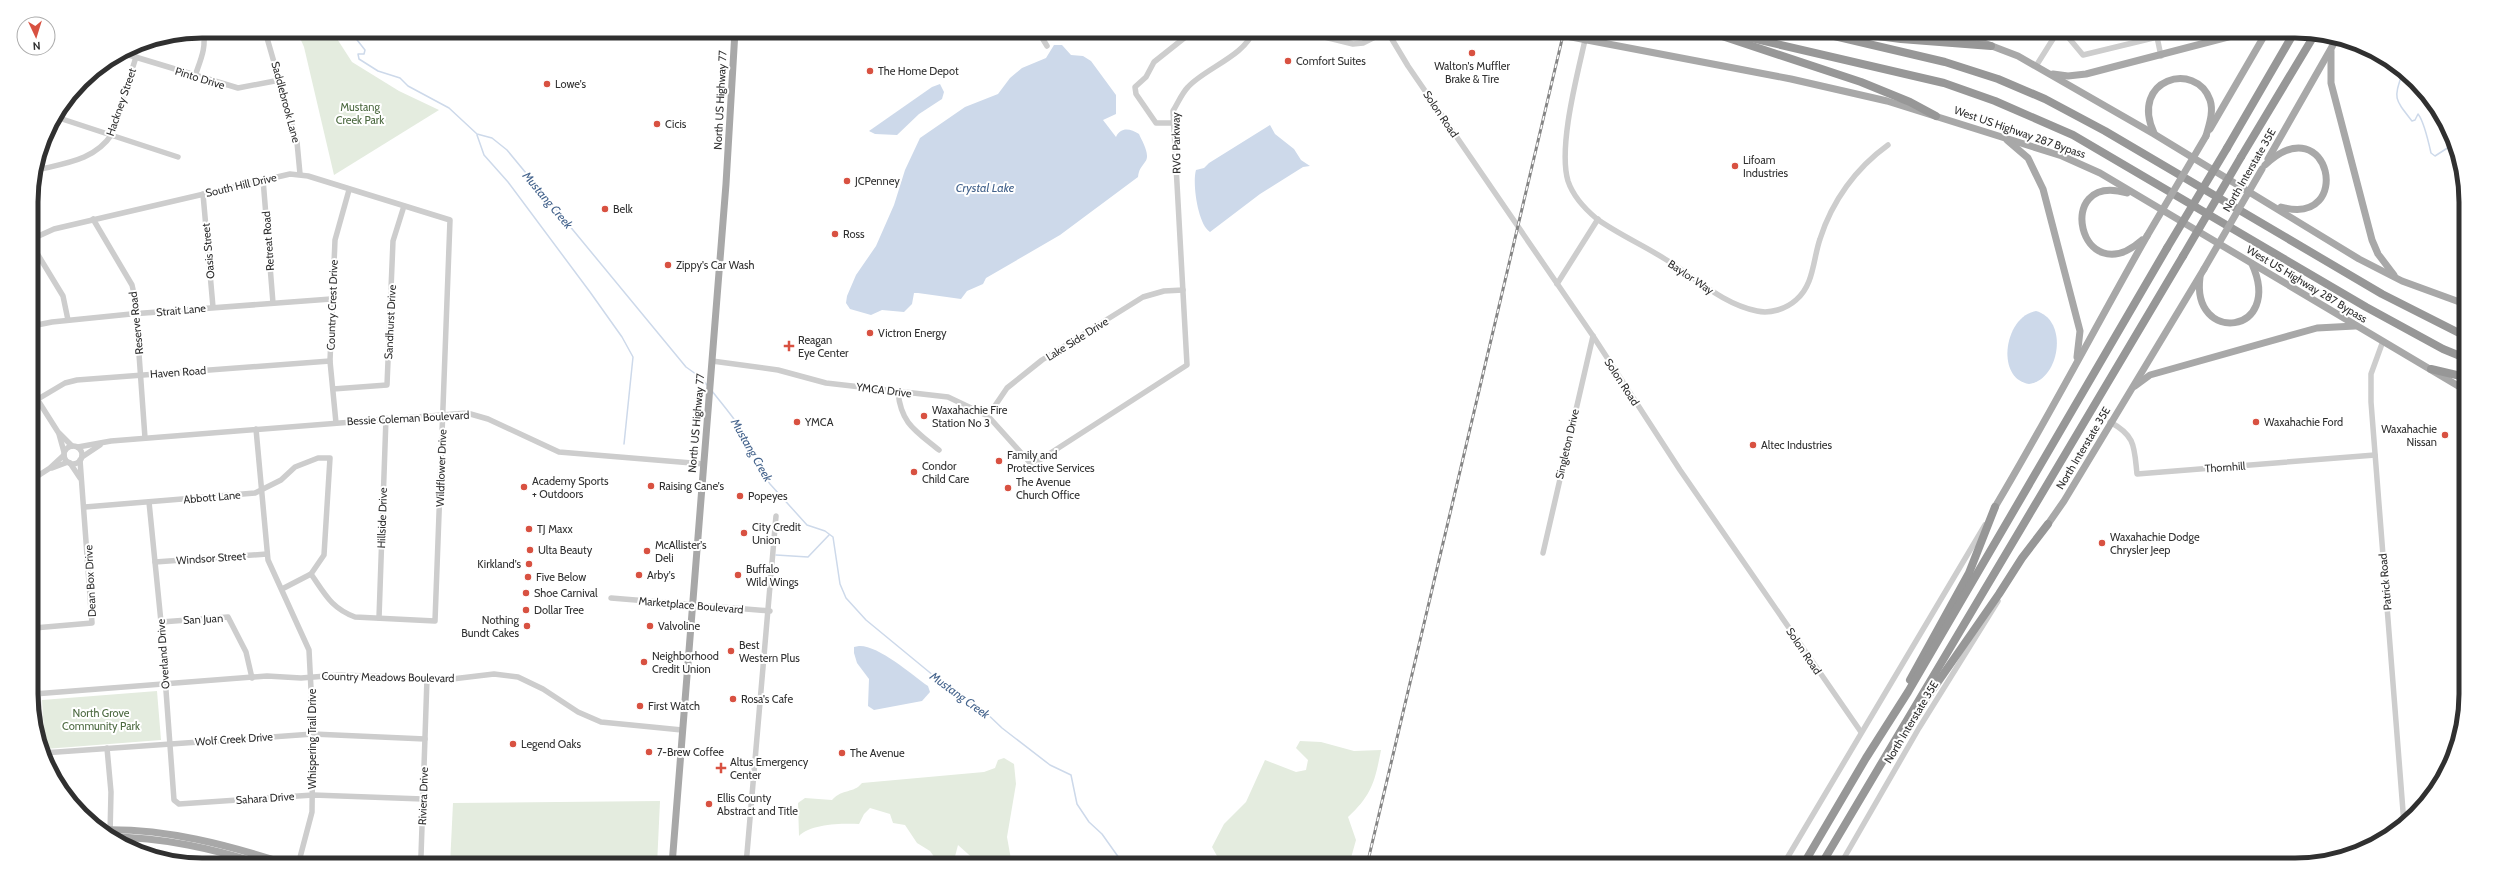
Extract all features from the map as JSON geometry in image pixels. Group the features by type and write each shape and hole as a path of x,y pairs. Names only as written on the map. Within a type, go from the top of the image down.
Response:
{"highway":[{"path":"1728,38 1861,82 1910,102 1936,116"},
{"path":"1752,38 1944,82 1995,100 2073,136 2366,307 2436,345 2459,355"},
{"path":"1842,38 1945,62 1998,79 2045,99 2105,131 2382,294 2459,333"},
{"path":"1895,38 1991,46"},
{"path":"1807,858 1866,758 1908,692 2291,38"},
{"path":"1825,858 2312,39"},
{"path":"2431,369 2459,376"},
{"path":"1908,692 1911,676 1968,573 1995,507"},
{"path":"1879,767 1999,594 2022,558 2048,524"}],"main road":[{"name":"North US Highway 77","path":"673,858 712,364 735,38"},
{"name":"West US Highway 287 Bypass","path":"1575,38 1791,79 1887,101 2003,137 2081,164 2459,386"},
{"path":"1960,38 1991,46 2048,72 2272,204 2359,259 2397,278 2459,302"},
{"path":"2048,72 2068,76 2086,74 2161,56 2226,38"},
{"path":"1995,507 2147,236 2263,38"},
{"name":"North Interstate 35E","path":"2048,524 2202,272 2334,43"},
{"path":"2330,51 2330,83 2372,240 2378,254 2397,278"},
{"path":"2154,134 2148,111 2152,94 2163,82 2184,79 2200,86 2210,100 2211,118 2206,136"},
{"path":"2003,137 2028,158 2043,189 2080,331 2079,352 2074,368"},
{"path":"2263,167 2281,151 2303,148 2317,156 2326,171 2326,192 2315,204 2303,209 2290,210 2272,204"},
{"path":"2138,197 2113,190 2096,193 2089,200 2081,214 2083,233 2095,249 2109,253 2134,247 2147,236"},
{"path":"2202,272 2200,297 2206,313 2221,322 2242,321 2251,314 2260,300 2259,281 2252,264"},
{"path":"2128,393 2143,379 2165,370 2317,328 2340,325 2357,326"},
{"path":"119,835 161,832 215,842 267,858"},
{"path":"122,837 161,840 190,845 239,858"}],"street":[{"path":"195,76 204,51 205,38"},
{"name":"Saddlebrook Lane","path":"267,38 299,150 300,174"},
{"path":"1042,38 1047,46"},
{"path":"1174,123 1156,123 1136,94 1135,87 1146,77 1154,62 1184,38"},
{"name":"RVG Parkway","path":"1032,465 1187,365 1173,111 1188,87 1242,47 1248,38"},
{"path":"1329,38 1353,44 1363,43 1373,38"},
{"name":"Solon Road","path":"1391,38 1408,65 1593,336 1680,470 1861,732"},
{"path":"2069,38 2083,55 2152,38"},
{"path":"2156,38 2161,56"},
{"path":"2036,66 2052,39"},
{"name":"Baylor Way","path":"1585,40 1565,151 1565,166 1568,181 1575,195 1598,219 1676,266 1722,298 1757,311 1774,311 1797,300 1805,290 1811,278 1820,239 1836,203 1866,162 1888,145"},
{"name":"Pinto Drive","path":"129,55 238,88 280,80"},
{"name":"Hackney Street","path":"41,169 92,155 99,150 112,134 136,57"},
{"path":"61,119 112,134 178,157"},
{"name":"South Hill Drive","path":"38,236 54,228 263,179 300,174 450,220"},
{"name":"Retreat Road","path":"263,179 273,303"},
{"name":"Country Crest Drive","path":"336,422 330,360 334,240 349,190"},
{"name":"Oasis Street","path":"203,194 213,307"},
{"name":"Sandhurst Drive","path":"333,389 387,385 393,241 404,206"},
{"name":"Reserve Road","path":"93,219 132,285 137,313 145,438"},
{"path":"1557,284 1598,219"},
{"name":"Wildflower Drive","path":"379,618 435,621 450,220"},
{"path":"38,255 63,296 68,320"},
{"name":"Lake Side Drive","path":"988,416 1007,388 1042,360 1143,297 1164,291 1183,290"},
{"name":"Strait Lane","path":"38,325 68,320 137,313 332,299"},
{"name":"Singleton Drive","path":"1543,553 1593,336"},
{"name":"Patrick Road","path":"2383,342 2371,374 2375,455 2403,817"},
{"name":"Haven Road","path":"38,399 65,383 76,380 330,360"},
{"name":"YMCA Drive","path":"712,364 778,370 826,383 948,397 988,416 1032,465"},
{"path":"898,392 900,412 905,420 939,450"},
{"path":"38,405 58,432 81,451 81,458 76,463 69,463 50,468"},
{"name":"Bessie Coleman Boulevard","path":"75,446 145,438 386,418 467,413 480,416 559,452 704,464"},
{"name":"Hillside Drive","path":"379,618 386,418"},
{"name":"Thornhill","path":"2110,422 2129,435 2134,444 2137,474 2375,455"},
{"name":"Whispering Trail Drive","path":"256,429 267,554 307,642 312,677 313,795 309,829 300,858"},
{"path":"58,432 64,454 69,463"},
{"name":"Bessie Coleman Boulevard","path":"81,458 104,443"},
{"path":"38,476 50,468 64,454 75,446"},
{"name":"Dean Box Drive","path":"38,628 92,623 85,507 81,480 81,458"},
{"name":"Abbott Lane","path":"85,507 261,492 281,480 295,467 318,458 330,458 324,555 311,574"},
{"name":"Dean Box Drive","path":"69,463 81,480"},
{"name":"Overland Drive","path":"149,502 161,622 174,800 179,804"},
{"path":"1787,858 1995,507"},
{"path":"747,858 770,611 776,516"},
{"name":"North Interstate 35E","path":"1844,858 1919,728 2048,524"},
{"name":"Windsor Street","path":"155,562 267,554"},
{"path":"282,589 311,574 333,606 343,613 355,617 379,618"},
{"name":"Marketplace Boulevard","path":"611,598 770,611"},
{"name":"San Juan","path":"161,622 228,617 246,652 252,678"},
{"name":"Country Meadows Boulevard","path":"38,694 166,683 252,678 339,675 452,679 494,674 518,677 543,689 578,712 601,722 682,730"},
{"name":"Riviera Drive","path":"420,858 426,739 427,678"},
{"name":"Wolf Creek Drive","path":"49,753 313,734 426,739"},
{"path":"107,748 110,829"},
{"name":"Sahara Drive","path":"179,804 313,795 423,799"}],"green space":[{"name":"Mustang Creek Park","path":"300,38 337,38 352,62 399,91 439,110 334,175 304,47"},
{"name":"North Grove Community Park","path":"157,691 161,740 48,749 44,737 42,700"},
{"path":"1300,741 1321,742 1354,751 1381,750 1377,770 1371,787 1362,802 1348,817 1356,840 1351,858 1219,858 1212,847 1224,824 1246,802 1265,760 1296,772 1306,770 1308,760 1296,748"},
{"path":"1004,758 1014,764 1016,784 1007,837 1011,858 973,858 958,845 955,858 935,858 930,851 917,843 905,825 893,823 890,814 870,808 864,814 859,824 827,825 811,829 799,836 798,803 805,798 832,800 840,794 855,789 862,783 984,772 995,768 998,760"},
{"path":"660,801 657,858 450,858 453,803"}],"water":[{"name":"Crystal Lake","path":"1054,45 1062,45 1071,55 1083,56 1091,61 1116,95 1116,114 1103,120 1116,137 1123,130 1133,131 1139,134 1147,152 1147,159 1140,170 1138,177 1060,235 986,278 983,284 967,291 961,299 914,293 912,304 904,312 882,310 871,315 850,309 846,303 847,296 856,275 876,246 894,205 905,170 920,138 965,107 998,94 1010,78 1022,68 1046,58"},
{"path":"940,84 944,92 942,99 919,114 897,135 875,134 869,131 932,87"},
{"path":"1270,125 1275,134 1294,149 1301,160 1310,166 1303,167 1260,194 1210,232 1206,228 1199,213 1195,184 1196,170 1204,168 1209,163"},
{"path":"2036,311 2046,317 2053,326 2056,337 2056,349 2054,362 2048,372 2040,380 2029,384 2018,380 2011,371 2008,360 2008,348 2011,335 2017,324 2025,315"},
{"path":"854,647 867,647 885,655 928,686 930,692 922,701 874,710 868,706 869,679 857,663 854,653"}],"waterway":[{"name":"Mustang Creek","path":"356,38 365,50 364,54 358,54 359,59 378,71 400,78 408,86 449,108 477,134 492,138 507,150 686,367 700,377 707,385"},
{"path":"2401,77 2397,93 2398,102 2401,107 2412,121 2415,120 2418,114 2420,117 2431,153 2435,156 2449,147 2453,161"},
{"path":"477,135 484,155 508,182 590,292 622,337 633,357 624,444"},
{"name":"Mustang Creek","path":"712,391 747,437 764,475 770,484 807,525 825,531 833,537 840,584 846,598 866,620 951,690 981,708 1002,728 1050,765 1071,775 1077,804 1089,822 1102,834 1119,858"},
{"path":"776,555 808,557 829,535"}],"railway":[{"path":"1369,858 1562,38"}],"place":[{"name":"Walton's Muffler Brake & Tire","path":"1472,53"},
{"name":"Comfort Suites","path":"1288,61"},
{"name":"The Home Depot","path":"870,71"},
{"name":"Lowe's","path":"547,84"},
{"name":"Cicis","path":"657,124"},
{"name":"Lifoam Industries","path":"1735,166"},
{"name":"JCPenney","path":"847,181"},
{"name":"Belk","path":"605,209"},
{"name":"Ross","path":"835,234"},
{"name":"Zippy's Car Wash","path":"668,265"},
{"name":"Victron Energy","path":"870,333"},
{"name":"Reagan Eye Center","path":"789,346"},
{"name":"Waxahachie Fire Station No 3","path":"924,416"},
{"name":"YMCA","path":"797,422"},
{"name":"Waxahachie Ford","path":"2256,422"},
{"name":"Waxahachie Nissan","path":"2445,435"},
{"name":"Altec Industries","path":"1753,445"},
{"name":"Family and Protective Services","path":"999,461"},
{"name":"Condor Child Care","path":"914,472"},
{"name":"Raising Cane's","path":"651,486"},
{"name":"Academy Sports + Outdoors","path":"524,487"},
{"name":"The Avenue Church Office","path":"1008,488"},
{"name":"Popeyes","path":"740,496"},
{"name":"TJ Maxx","path":"529,529"},
{"name":"City Credit Union","path":"744,533"},
{"name":"Waxahachie Dodge Chrysler Jeep","path":"2102,543"},
{"name":"Ulta Beauty","path":"530,550"},
{"name":"McAllister's Deli","path":"647,551"},
{"name":"Kirkland's","path":"529,564"},
{"name":"Arby's","path":"639,575"},
{"name":"Buffalo Wild Wings","path":"738,575"},
{"name":"Five Below","path":"528,577"},
{"name":"Shoe Carnival","path":"526,593"},
{"name":"Dollar Tree","path":"526,610"},
{"name":"Nothing Bundt Cakes","path":"527,626"},
{"name":"Valvoline","path":"650,626"},
{"name":"Best Western Plus","path":"731,651"},
{"name":"Neighborhood Credit Union","path":"644,662"},
{"name":"Rosa's Cafe","path":"733,699"},
{"name":"First Watch","path":"640,706"},
{"name":"Legend Oaks","path":"513,744"},
{"name":"7-Brew Coffee","path":"649,752"},
{"name":"The Avenue","path":"842,753"},
{"name":"Altus Emergency Center","path":"721,768"},
{"name":"Ellis County Abstract and Title","path":"709,804"}]}
